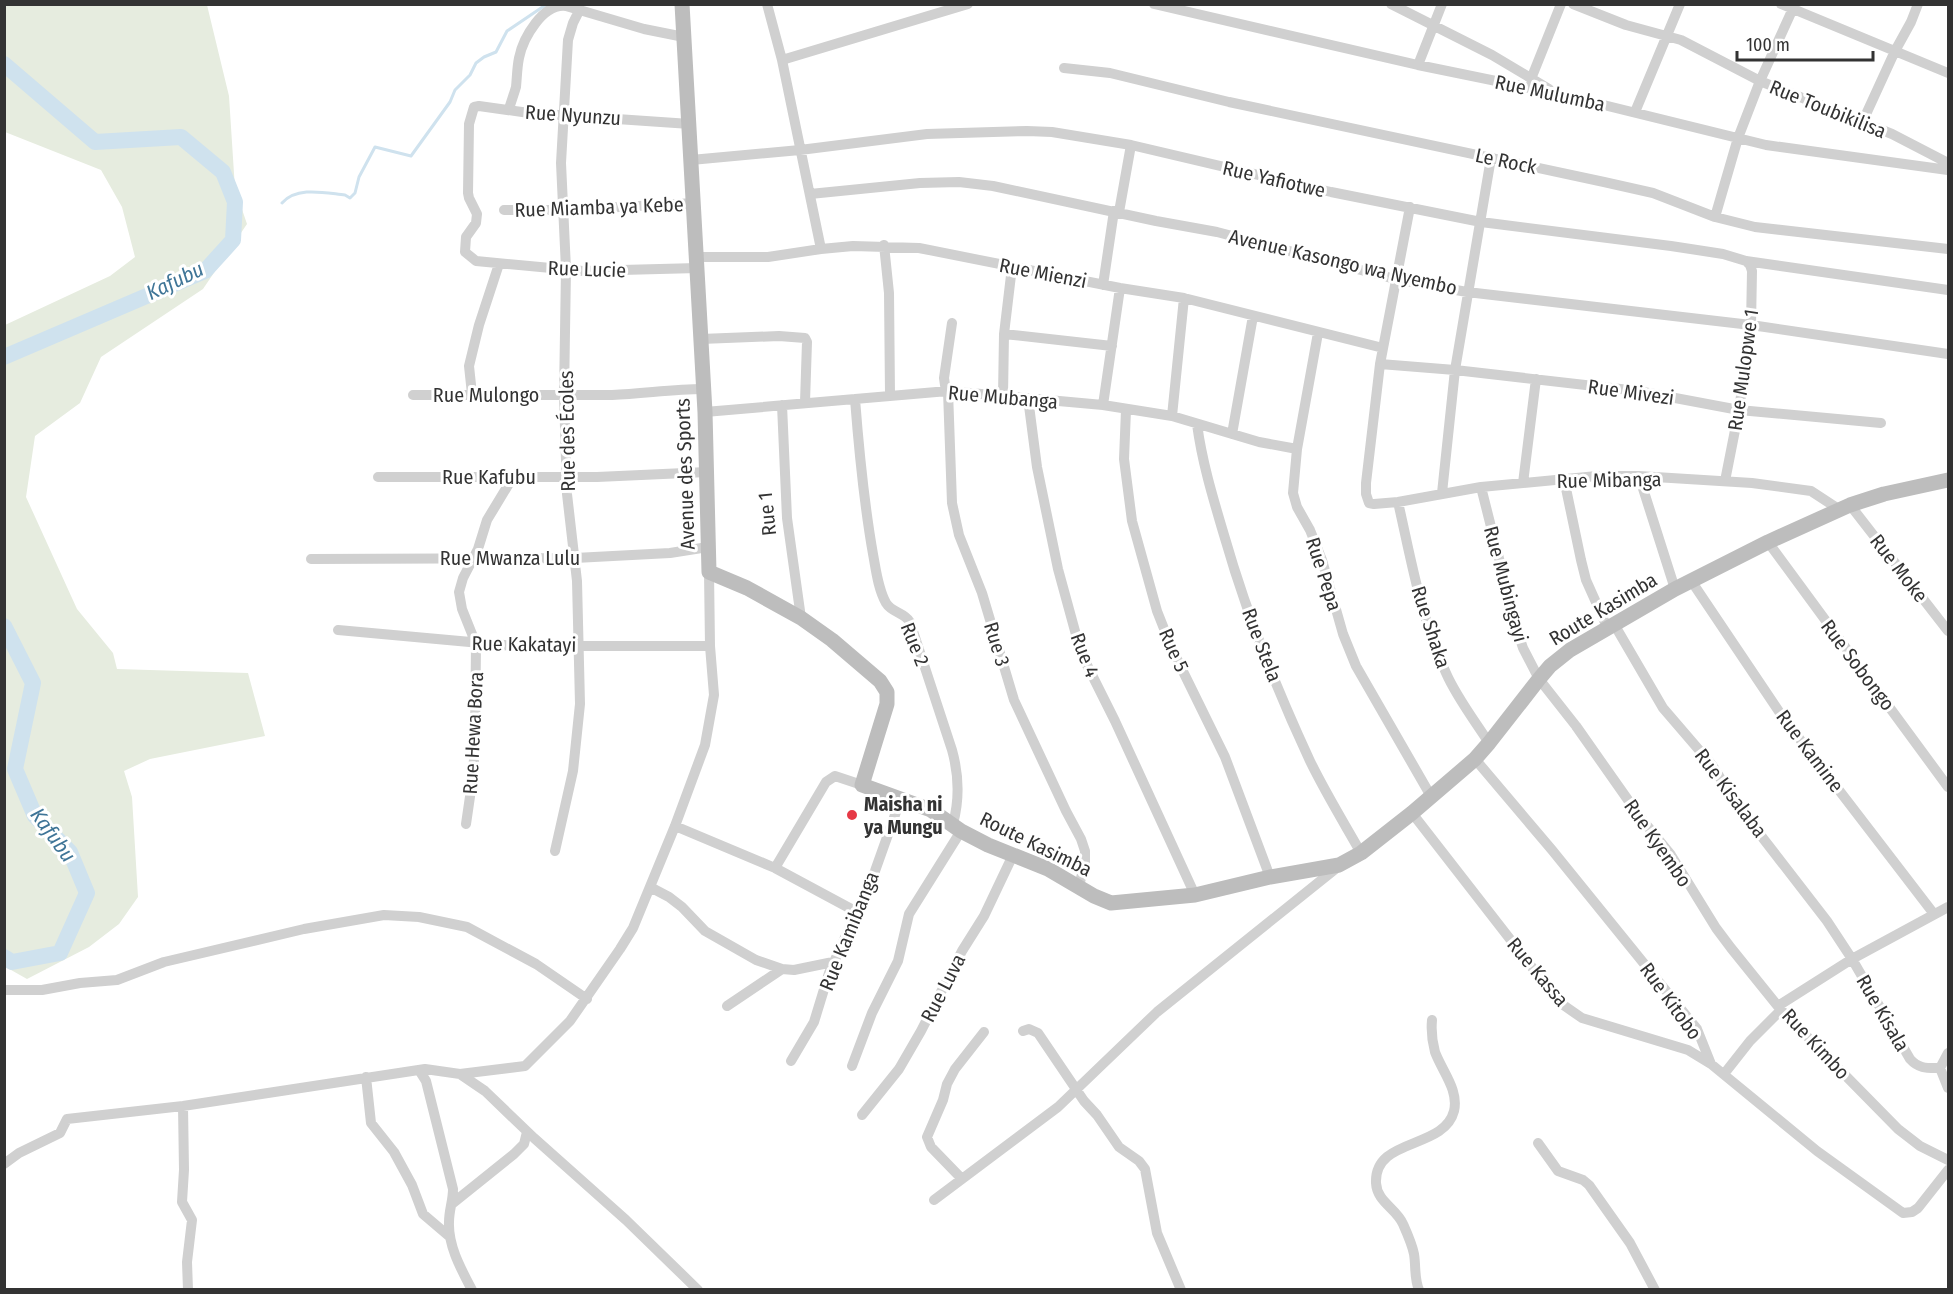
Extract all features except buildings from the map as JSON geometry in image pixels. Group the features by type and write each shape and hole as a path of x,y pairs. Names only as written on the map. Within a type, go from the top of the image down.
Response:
{"street":[{"path":"767,4 782,60 821,249"},
{"path":"782,60 968,4"},
{"name":"Rue Mulumba","path":"1154,4 1418,65 1559,94 1766,145 1948,170"},
{"path":"1204,16 1208,4"},
{"path":"1391,4 1492,55 1559,94"},
{"path":"1418,65 1442,4"},
{"path":"1531,79 1561,4"},
{"name":"Rue Toubikilisa","path":"1573,4 1626,25 1681,40 1760,81 1892,134 1948,163"},
{"path":"1635,112 1680,4"},
{"path":"1781,4 1793,7 1948,73"},
{"path":"1862,123 1918,4"},
{"path":"509,110 516,85 519,56 543,13 559,5 644,29 684,37"},
{"name":"Avenue des Sports","path":"460,1074 525,1066 570,1021 587,999 633,928 705,745 714,695 710,646 705,412 684,37 686,6"},
{"path":"1715,217 1738,138 1793,7"},
{"name":"Rue des Écoles","path":"555,851 573,771 580,704 580,645 567,478 564,395 566,269 561,163 568,40 579,11"},
{"name":"Le Rock","path":"1064,68 1110,73 1229,102 1653,193 1715,217 1755,227 1948,249"},
{"name":"Rue Nyunzu","path":"476,261 465,252 466,237 476,223 478,211 471,203 468,193 469,124 474,107 690,124"},
{"name":"Rue Yafiotwe","path":"691,160 800,150 927,134 1027,131 1068,134 1131,145 1331,192 1481,222 1671,246 1723,254 1746,261 1948,290"},
{"path":"1103,285 1131,145"},
{"path":"1442,493 1455,370 1491,158"},
{"name":"Avenue Kasongo wa Nyembo","path":"810,194 920,183 959,182 993,186 1217,232 1395,279 1467,292 1751,326 1948,354"},
{"name":"Rue Miamba ya Kebe","path":"504,210 563,210 694,203"},
{"path":"1380,364 1410,207"},
{"path":"885,246 889,293 890,395"},
{"name":"Rue Mienzi","path":"697,263 768,257 821,249 885,246 919,248 1103,285 1184,298 1383,348"},
{"name":"Rue Lucie","path":"476,261 602,271 697,263"},
{"name":"Rue Mulopwe 1","path":"1725,481 1739,410 1751,326 1752,271 1746,261"},
{"path":"472,394 469,366 479,325 499,264"},
{"path":"1003,396 1004,334 1012,267"},
{"path":"1103,405 1120,288"},
{"path":"1172,416 1184,298"},
{"path":"1232,434 1253,316"},
{"name":"Rue 3","path":"952,323 944,378 948,391 952,503 959,536 982,593 1014,700 1081,839 1085,851 1085,862 1079,886"},
{"name":"Rue Pepa","path":"1318,333 1297,449 1293,494 1322,560 1343,634 1356,666 1431,798"},
{"path":"1004,334 1112,346"},
{"path":"701,339 779,336 805,338 807,342 805,402"},
{"name":"Rue Mivezi","path":"1380,364 1455,370 1638,391 1739,410 1881,423"},
{"name":"Rue Mibanga","path":"1380,364 1366,483 1367,500 1374,504 1481,487 1597,476 1639,476 1725,481 1811,491 1845,508"},
{"path":"1523,483 1536,379"},
{"name":"Rue Mulongo","path":"413,395 632,394 671,389 703,389"},
{"name":"Rue Mubanga","path":"705,412 948,391 1103,405 1172,416 1259,442 1297,449"},
{"name":"Rue 4","path":"1028,398 1038,467 1058,569 1081,653 1115,720 1195,895"},
{"name":"Rue 2","path":"852,1066 872,1013 898,961 909,914 957,827 958,807 958,771 910,622 907,616 895,612 885,601 876,573 855,399"},
{"name":"Rue 1","path":"782,405 788,518 801,618"},
{"name":"Rue 5","path":"1126,410 1124,459 1132,521 1157,611 1172,649 1225,757 1270,877"},
{"name":"Rue Stela","path":"1197,424 1201,455 1229,554 1259,643 1311,763 1361,853"},
{"name":"Rue Kafubu","path":"378,477 567,478 707,472"},
{"path":"1639,476 1675,589"},
{"name":"Rue Hewa Bora","path":"466,824 475,752 476,644 459,600 463,578 475,557 487,520 513,477"},
{"name":"Rue Kisalaba","path":"1564,479 1586,580 1610,626 1663,708 1712,765 1738,806 1807,892 1852,959"},
{"name":"Route Kasimba","path":"934,1200 1058,1107 1157,1012 1339,866 1361,853 1431,798 1475,759 1550,666 1570,650 1675,589 1768,542 1845,508 1884,494 1945,485"},
{"name":"Rue Mubingayi","path":"1481,487 1517,630 1523,648 1539,679"},
{"name":"Rue Shaka","path":"1398,502 1416,583 1433,642 1447,676 1489,744"},
{"name":"Rue Moke","path":"1845,508 1948,631"},
{"name":"Rue Sobongo","path":"1768,542 1948,787"},
{"name":"Rue Mwanza Lulu","path":"310,559 574,558 670,553 708,548"},
{"path":"710,572 747,588 801,618 832,640 880,681 887,692 887,704 862,785"},
{"name":"Rue Kamine","path":"1692,582 1782,716 1934,914"},
{"name":"Rue Kakatayi","path":"338,630 514,646 710,646"},
{"name":"Rue Kyembo","path":"1539,679 1576,726 1640,817 1671,855 1716,928 1779,1008"},
{"name":"Rue Kitobo","path":"1475,759 1697,1029 1711,1064"},
{"name":"Route Kasimba","path":"775,868 826,782 835,776 931,810 988,845 1048,868 1094,896 1111,903 1195,895 1270,877 1339,866"},
{"name":"Rue Kamibanga","path":"791,1061 814,1022 833,962 875,871 901,798"},
{"name":"Rue Kassa","path":"1412,813 1559,1002 1569,1011 1582,1018 1688,1050 1711,1064"},
{"path":"675,826 775,868 855,911"},
{"name":"Rue Luva","path":"862,1115 898,1069 921,1031 962,951 984,916 1013,855"},
{"path":"650,887 682,907 705,931 756,960 782,969 794,970 833,962"},
{"name":"Rue Kimbo","path":"1948,907 1852,959 1779,1008 1898,1129 1920,1146 1948,1160"},
{"path":"4,990 42,990 117,980 164,962 304,929 384,915 419,917 467,927 536,964 587,999"},
{"name":"Rue Kisala","path":"1852,959 1898,1042 1916,1066 1940,1068"},
{"path":"727,1006 782,969"},
{"path":"1724,1074 1779,1008"},
{"path":"1419,1290 1414,1254 1403,1222 1378,1195 1376,1181 1378,1168 1392,1153 1442,1131 1450,1122 1455,1101 1450,1083 1435,1052 1431,1035 1432,1020"},
{"path":"1023,1031 1029,1029 1038,1033 1084,1101 1103,1122 1119,1148 1139,1161 1144,1169 1157,1233 1181,1290"},
{"path":"962,1179 931,1147 927,1137 951,1076 984,1032"},
{"path":"1948,1053 1940,1068 1948,1088"},
{"path":"1711,1064 1817,1151 1903,1214 1918,1208 1948,1170"},
{"path":"419,1070 426,1081 453,1189 449,1222 450,1237 458,1262 472,1290"},
{"path":"6,1160 40,1142 55,1137 60,1133 67,1119 183,1106 419,1070 442,1070 460,1074 485,1091 527,1132 626,1220 698,1290"},
{"path":"366,1077 371,1123 394,1152 412,1185 423,1214 450,1237"},
{"path":"183,1106 182,1202 192,1220 187,1262 188,1290"},
{"path":"453,1203 514,1154 524,1144 527,1132"},
{"path":"1538,1143 1558,1172 1583,1180 1588,1185 1630,1243 1655,1290"}],"shaded area":[{"path":"5,4 207,5 229,96 235,189 247,224 203,289 101,357 80,403 35,436 26,497 77,609 113,653 117,669 248,673 265,736 150,759 124,771 132,797 138,897 119,924 89,947 27,979 4,966 5,325 110,276 135,257 122,207 101,170 5,132"}],"waterway":[{"path":"282,203 295,194 303,192 345,195 350,198 355,193 359,177 375,147 411,156 450,102 455,90 470,75 476,63 496,52 507,31 547,4"},
{"name":"Kafubu","path":"4,64 95,142 181,137 223,172 235,202 233,240 205,271 4,357"},
{"name":"Kafubu","path":"4,626 33,683 15,769 35,816 70,852 87,893 60,953 12,962 4,957"}],"place":[{"name":"Maisha ni ya Mungu","path":"852,815"}]}
